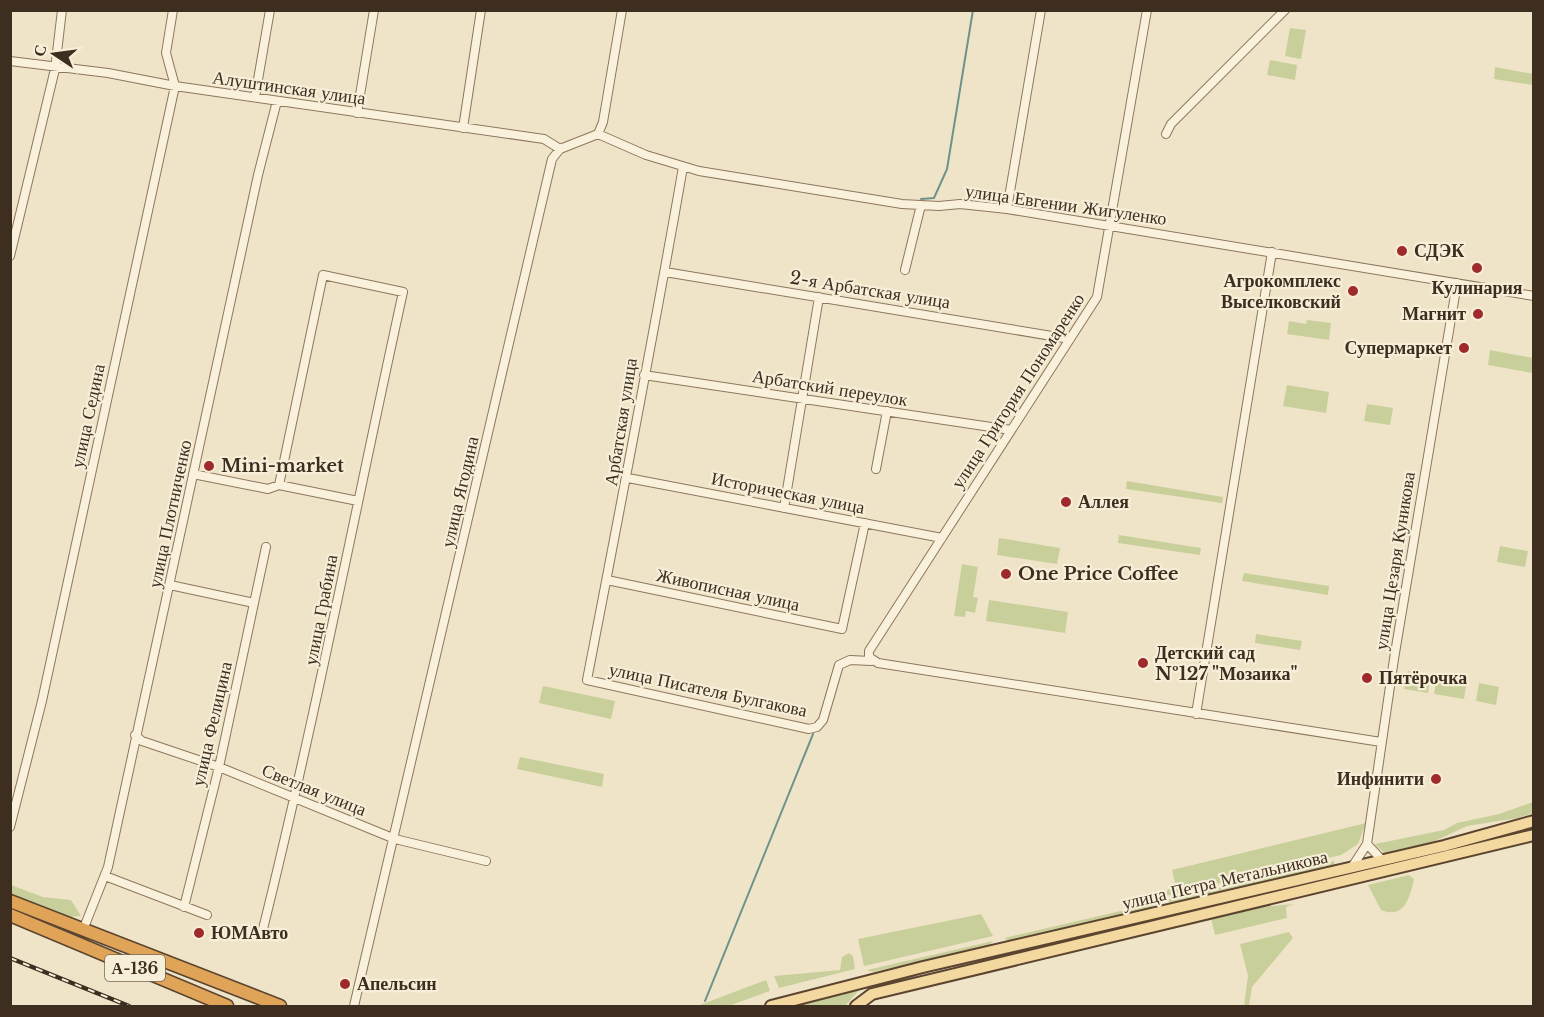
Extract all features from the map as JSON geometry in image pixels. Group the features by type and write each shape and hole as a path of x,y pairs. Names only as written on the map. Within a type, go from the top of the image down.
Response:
{"highway":[{"name":"А-136","path":"10,901 280,1006"},
{"name":"А-136","path":"10,915 227,1006"},
{"name":"А-136","path":"194,993 191,981 202,976"}],"main road":[{"name":"улица Петра Метальникова","path":"771,1006 923,967 1382,860 1533,821"},
{"name":"улица Петра Метальникова","path":"855,1006 872,994 1533,835"},
{"path":"923,967 923,977 930,980"}],"street":[{"path":"10,256 55,69 62,10"},
{"name":"улица Седина","path":"10,827 42,701 175,86 166,53 173,10"},
{"path":"255,98 270,10"},
{"path":"357,113 374,10"},
{"path":"463,128 481,10"},
{"path":"561,149 598,134 603,122 622,10"},
{"path":"1007,209 1041,10"},
{"name":"улица Григория Пономаренко","path":"870,659 869,651 1097,297 1147,10"},
{"path":"1166,134 1171,124 1285,10"},
{"name":"Алуштинская улица","path":"10,62 55,69 108,73 175,86 544,139 561,149"},
{"name":"улица Плотниченко","path":"83,930 105,876 135,735 171,585 258,175 277,101"},
{"name":"улица Евгении Жигуленко","path":"598,134 683,167 921,205 960,204 1007,209 1533,296"},
{"name":"улица Ягодина","path":"354,1006 395,839 552,159 561,149"},
{"name":"Арбатская улица","path":"587,680 628,478 644,375 683,167"},
{"path":"905,270 921,205"},
{"path":"1196,714 1272,252"},
{"name":"2-я Арбатская улица","path":"665,272 1070,339"},
{"name":"улица Грабина","path":"262,933 296,800 336,619 358,501 403,292 323,275 279,486"},
{"name":"улица Цезаря Куникова","path":"1367,844 1381,742 1456,283"},
{"path":"784,508 819,297"},
{"name":"Арбатский переулок","path":"644,375 1011,430"},
{"path":"876,469 887,411"},
{"path":"193,474 268,489 279,486 358,501"},
{"name":"Историческая улица","path":"628,478 942,538"},
{"name":"Живописная улица","path":"607,580 842,629 865,524"},
{"name":"улица Фелицина","path":"184,907 219,767 266,548"},
{"path":"171,585 254,603"},
{"path":"870,659 1196,714 1381,742"},
{"name":"улица Писателя Булгакова","path":"587,680 809,729 817,727 823,720 839,664 850,660 870,659"},
{"name":"Светлая улица","path":"135,735 142,741 219,767 395,839 486,861"},
{"path":"1352,867 1367,844 1382,860"},
{"path":"105,876 207,915"}],"green space":[{"path":"1290,28 1306,30 1301,59 1285,56"},
{"path":"1270,60 1297,65 1295,80 1267,75"},
{"path":"1495,67 1533,74 1533,85 1494,79"},
{"path":"1307,320 1331,323 1329,340 1287,334 1289,321 1306,324"},
{"path":"1490,350 1533,358 1533,373 1488,365"},
{"path":"1287,385 1329,392 1326,413 1283,406"},
{"path":"1367,404 1393,408 1390,425 1364,421"},
{"path":"1127,481 1223,497 1222,503 1126,489"},
{"path":"1119,535 1201,548 1200,555 1118,543"},
{"path":"999,538 1060,548 1057,564 997,555"},
{"path":"1500,546 1528,551 1525,567 1497,562"},
{"path":"962,564 978,567 973,597 978,598 975,613 966,611 965,617 954,616"},
{"path":"1244,573 1329,586 1328,595 1242,581"},
{"path":"989,600 1068,612 1065,633 986,621"},
{"path":"1256,634 1302,641 1300,650 1255,643"},
{"path":"1408,671 1431,675 1428,693 1404,689"},
{"path":"1437,676 1467,681 1464,699 1434,694"},
{"path":"1479,683 1499,687 1496,705 1476,701"},
{"path":"543,686 615,701 611,719 539,703"},
{"path":"520,757 604,774 602,787 517,769"},
{"path":"1533,802 1533,813 1518,818 1467,826 1433,842 1384,853 1375,844 1444,830 1457,823 1499,814"},
{"path":"1366,823 1358,844 1341,855 1165,896 1168,889 1176,887 1172,870"},
{"path":"1334,861 1335,865 1171,903 1166,900"},
{"path":"1409,875 1414,879 1405,905 1396,912 1381,910 1368,885"},
{"path":"11,885 43,897 71,900 81,916 70,917 11,894"},
{"path":"1155,903 1151,908 1010,941 1004,938"},
{"path":"1294,904 1286,907 1287,918 1215,935 1211,918 1252,908"},
{"path":"981,914 993,936 864,966 858,939"},
{"path":"1289,932 1293,938 1252,987 1249,1006 1244,1006 1248,976 1240,944"},
{"path":"993,941 988,947 872,972 867,970"},
{"path":"849,953 853,956 855,969 779,988 774,976 840,970 842,957"},
{"path":"766,980 770,991 728,1006 697,1006"},
{"path":"880,982 859,990 845,1006 784,1006"}],"waterway":[{"path":"921,199 934,198 947,169 973,10"},
{"path":"705,1001 813,734"}],"railway":[{"path":"10,958 129,1006"}],"place":[{"name":"СДЭК","path":"1402,251"},
{"name":"Кулинария","path":"1477,268"},
{"name":"Агрокомплекс Выселковский","path":"1353,291"},
{"name":"Магнит","path":"1478,314"},
{"name":"Супермаркет","path":"1464,348"},
{"name":"Mini-market","path":"209,466"},
{"name":"Аллея","path":"1066,502"},
{"name":"One Price Coffee","path":"1006,574"},
{"name":"Детский сад №127 \"Мозаика\"","path":"1143,663"},
{"name":"Пятёрочка","path":"1367,678"},
{"name":"Инфинити","path":"1436,779"},
{"name":"ЮМАвто","path":"199,933"},
{"name":"Апельсин","path":"345,984"}]}
